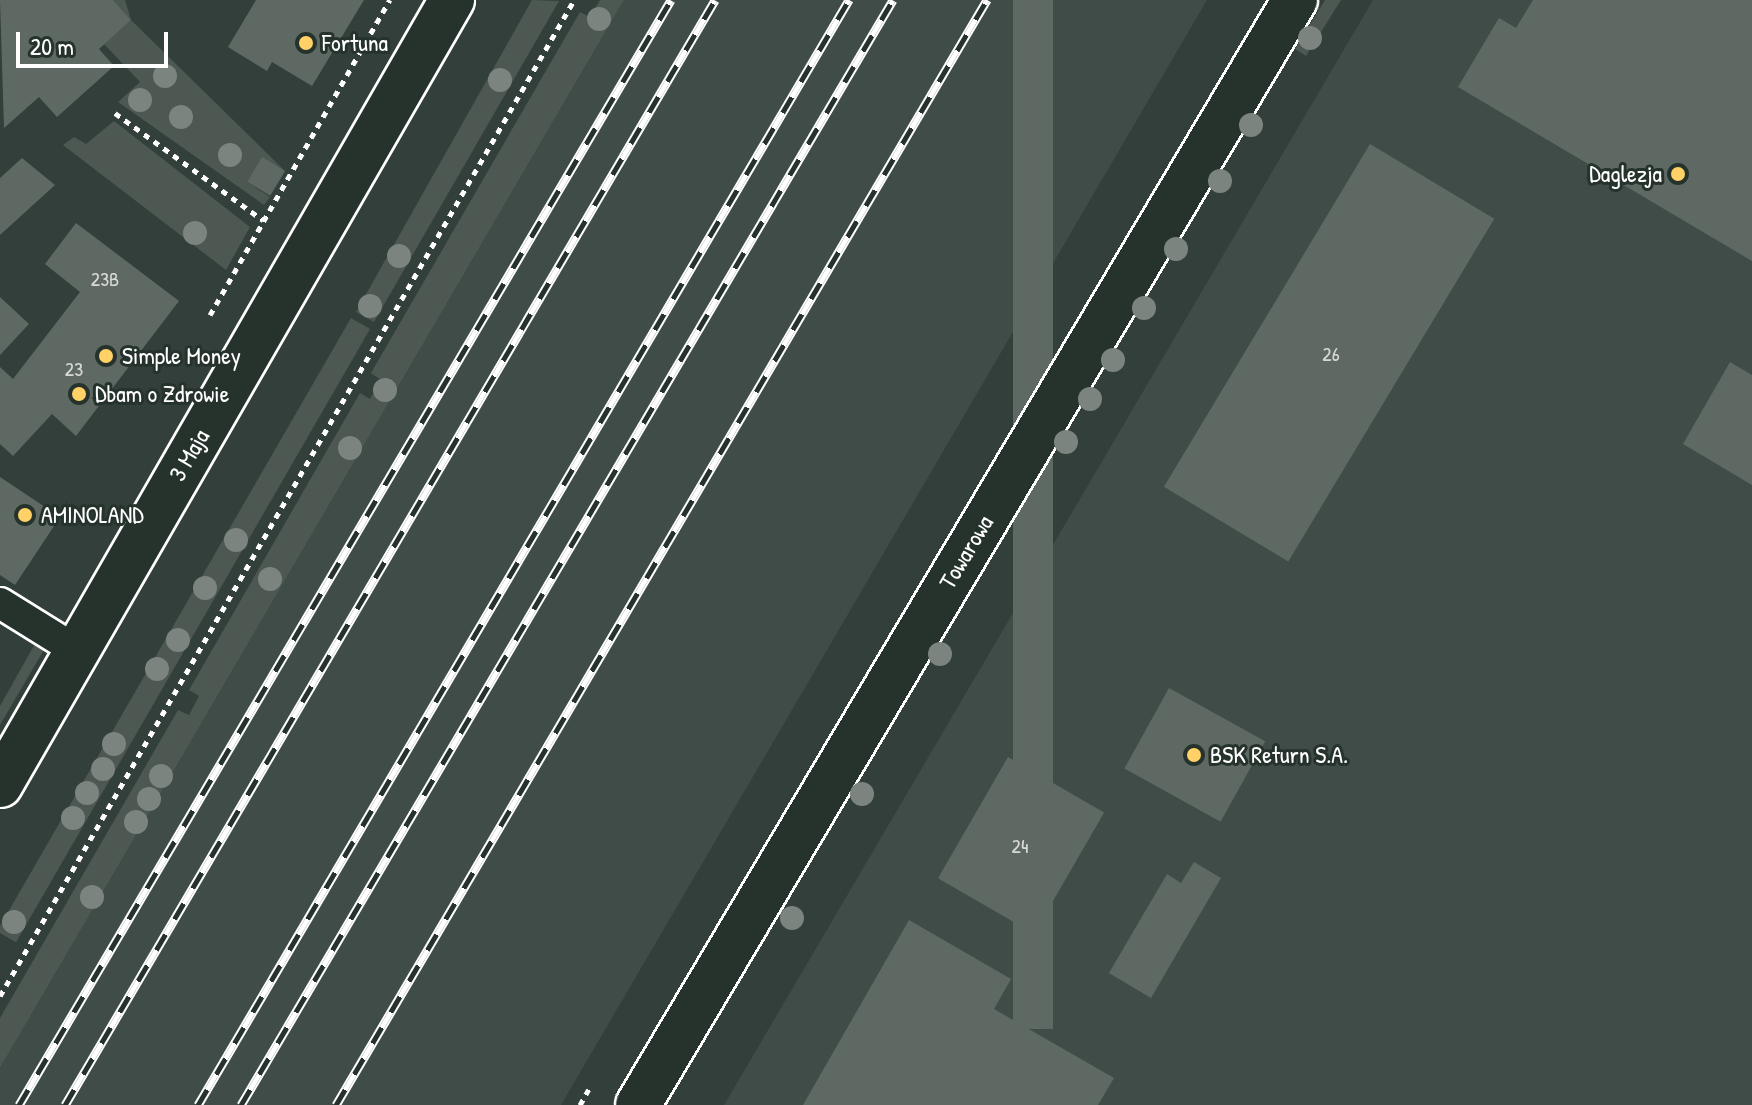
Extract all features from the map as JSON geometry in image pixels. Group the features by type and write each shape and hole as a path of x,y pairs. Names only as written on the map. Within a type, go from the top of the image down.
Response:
{"street":[{"name":"3 Maja","path":"0,785 452,0"},
{"name":"Towarowa","path":"638,1105 1295,0"}],"lane":[{"path":"0,603 77,651"}],"path":[{"path":"324,110 390,0"},
{"path":"0,996 574,0"},
{"path":"115,113 263,220"}],"shaded area":[{"path":"113,0 125,0 131,20"},
{"path":"532,0 559,1 374,322 356,312"},
{"path":"600,0 624,0 0,1068 0,1018 178,710 189,715 199,696 189,690 360,393 370,399 381,380 371,373 580,12 590,17"},
{"path":"624,0 1207,0 561,1105 0,1105 0,1068"},
{"path":"1325,0 1341,0 1306,56 1295,49"},
{"path":"1373,0 1752,0 1752,1105 724,1105"},
{"path":"131,20 285,171 262,158 247,182 270,197 264,205 118,102 140,82 104,44"},
{"path":"114,121 250,227 226,270 63,145 74,137 86,144"},
{"path":"351,318 370,329 16,942 0,933 0,926"},
{"path":"36,642 45,648 0,725 0,706"}],"building":[{"path":"0,0 113,0 131,20 99,49 114,66 57,117 39,97 4,128"},
{"path":"256,0 364,0 312,86 272,62 267,71 228,47"},
{"path":"1013,0 1053,0 1053,1029 1013,1029"},
{"name":"Daglezja","path":"1533,0 1752,0 1752,261 1458,87 1499,18 1516,28"},
{"path":"1370,144 1494,219 1288,562 1164,487"},
{"path":"262,157 285,171 270,196 247,182"},
{"path":"22,158 55,185 0,235 0,178"},
{"path":"76,223 179,301 76,436 52,414 13,456 0,444 0,367 13,379 80,292 45,264"},
{"path":"0,297 29,324 0,355"},
{"path":"1730,362 1752,375 1752,485 1683,444"},
{"path":"0,477 60,517 15,585 0,575"},
{"name":"BSK Return S.A.","path":"1169,688 1265,741 1221,822 1124,768"},
{"path":"1008,757 1104,812 1034,934 938,878"},
{"path":"1194,862 1221,878 1151,998 1109,973 1167,874 1181,883"},
{"path":"909,920 1011,979 994,1009 1114,1078 1098,1105 803,1105"}],"railway":[{"path":"19,1105 671,0"},
{"path":"65,1105 715,0"},
{"path":"198,1105 849,0"},
{"path":"241,1105 893,0"},
{"path":"336,1105 987,0"}],"place":[{"name":"Fortuna","path":"306,43"},
{"name":"Daglezja","path":"1678,174"},
{"name":"Simple Money","path":"106,356"},
{"name":"Dbam o Zdrowie","path":"79,394"},
{"name":"AMINOLAND","path":"25,515"},
{"name":"BSK Return S.A.","path":"1194,755"}]}
